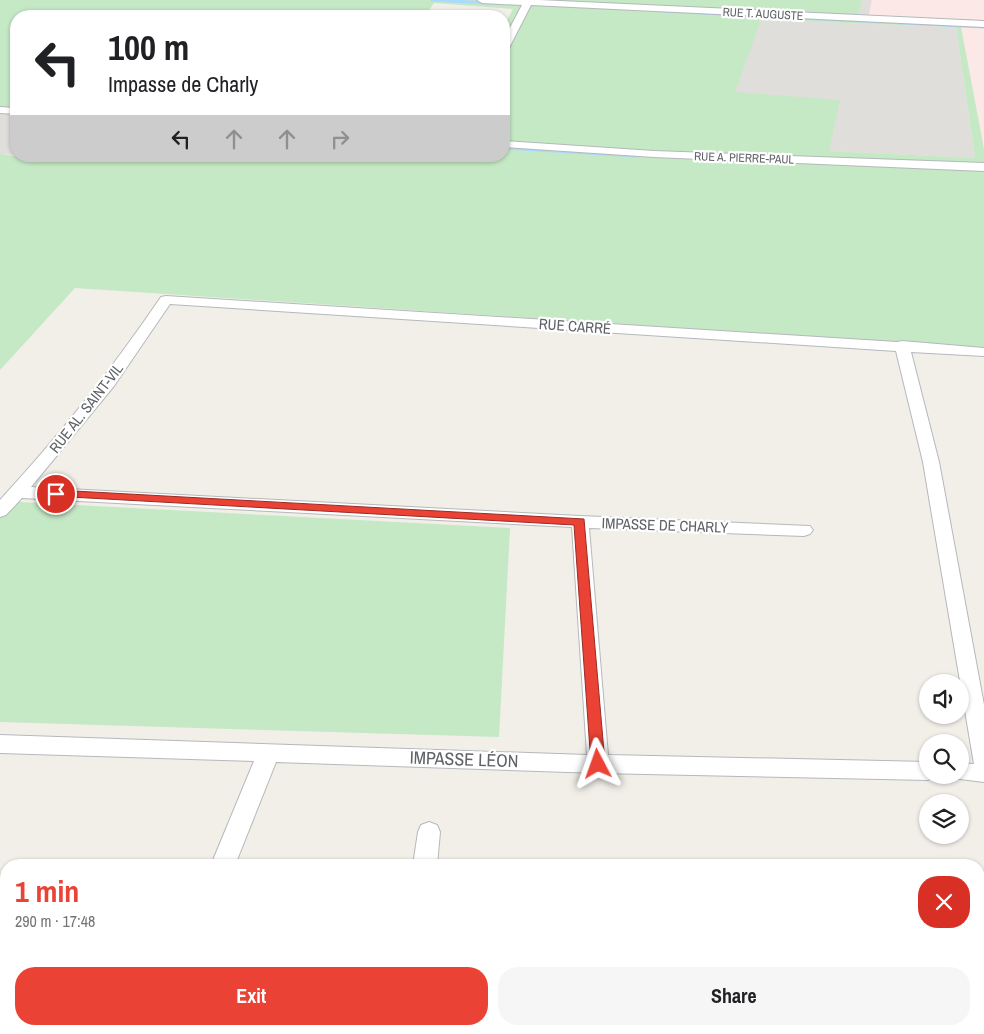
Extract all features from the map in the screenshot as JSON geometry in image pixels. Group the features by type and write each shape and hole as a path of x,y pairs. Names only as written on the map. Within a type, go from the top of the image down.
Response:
{"street":[{"name":"RUE T. AUGUSTE","path":"482,0 984,24"},
{"path":"510,36 528,1"},
{"name":"RUE A. PIERRE-PAUL","path":"510,144 654,154 984,166"},
{"name":"RUE CARRÉ","path":"166,300 902,345 984,352"},
{"name":"RUE AL. SAINT-VIL","path":"0,511 72,429 146,332 166,300"},
{"path":"902,345 931,462 984,763"},
{"name":"IMPASSE DE CHARLY","path":"18,492 580,522 804,530"},
{"path":"580,522 598,764"},
{"name":"IMPASSE LÉON","path":"0,744 598,764 919,771"},
{"path":"224,859 269,752"},
{"path":"969,772 984,773"},
{"path":"426,859 429,832"}],"shaded area":[{"path":"512,0 859,16 862,0 872,0 869,15 984,20 984,22 693,10"},
{"path":"872,0 984,0 984,20 869,15"},
{"path":"759,20 956,27 975,158 828,151 734,92 759,26"},
{"path":"961,27 984,28 984,149"},
{"path":"0,107 10,108 10,155 0,154"}],"green space":[{"path":"0,0 512,0 984,22 984,28 961,27 984,149 984,348 75,288 0,370 0,154 10,155 10,162 510,162 510,15 513,9 434,3 429,10 10,10 10,108 0,107","holes":["759,20 956,27 975,158 829,151 840,100 735,92 759,26"]},
{"path":"543,0 862,0 859,16"},
{"path":"0,501 510,528 499,737 0,722"}],"waterway":[{"path":"432,0 489,3"},
{"path":"662,11 984,27"},
{"path":"510,148 637,156"}],"route":[{"path":"56,494 580,522 598,764"}]}
